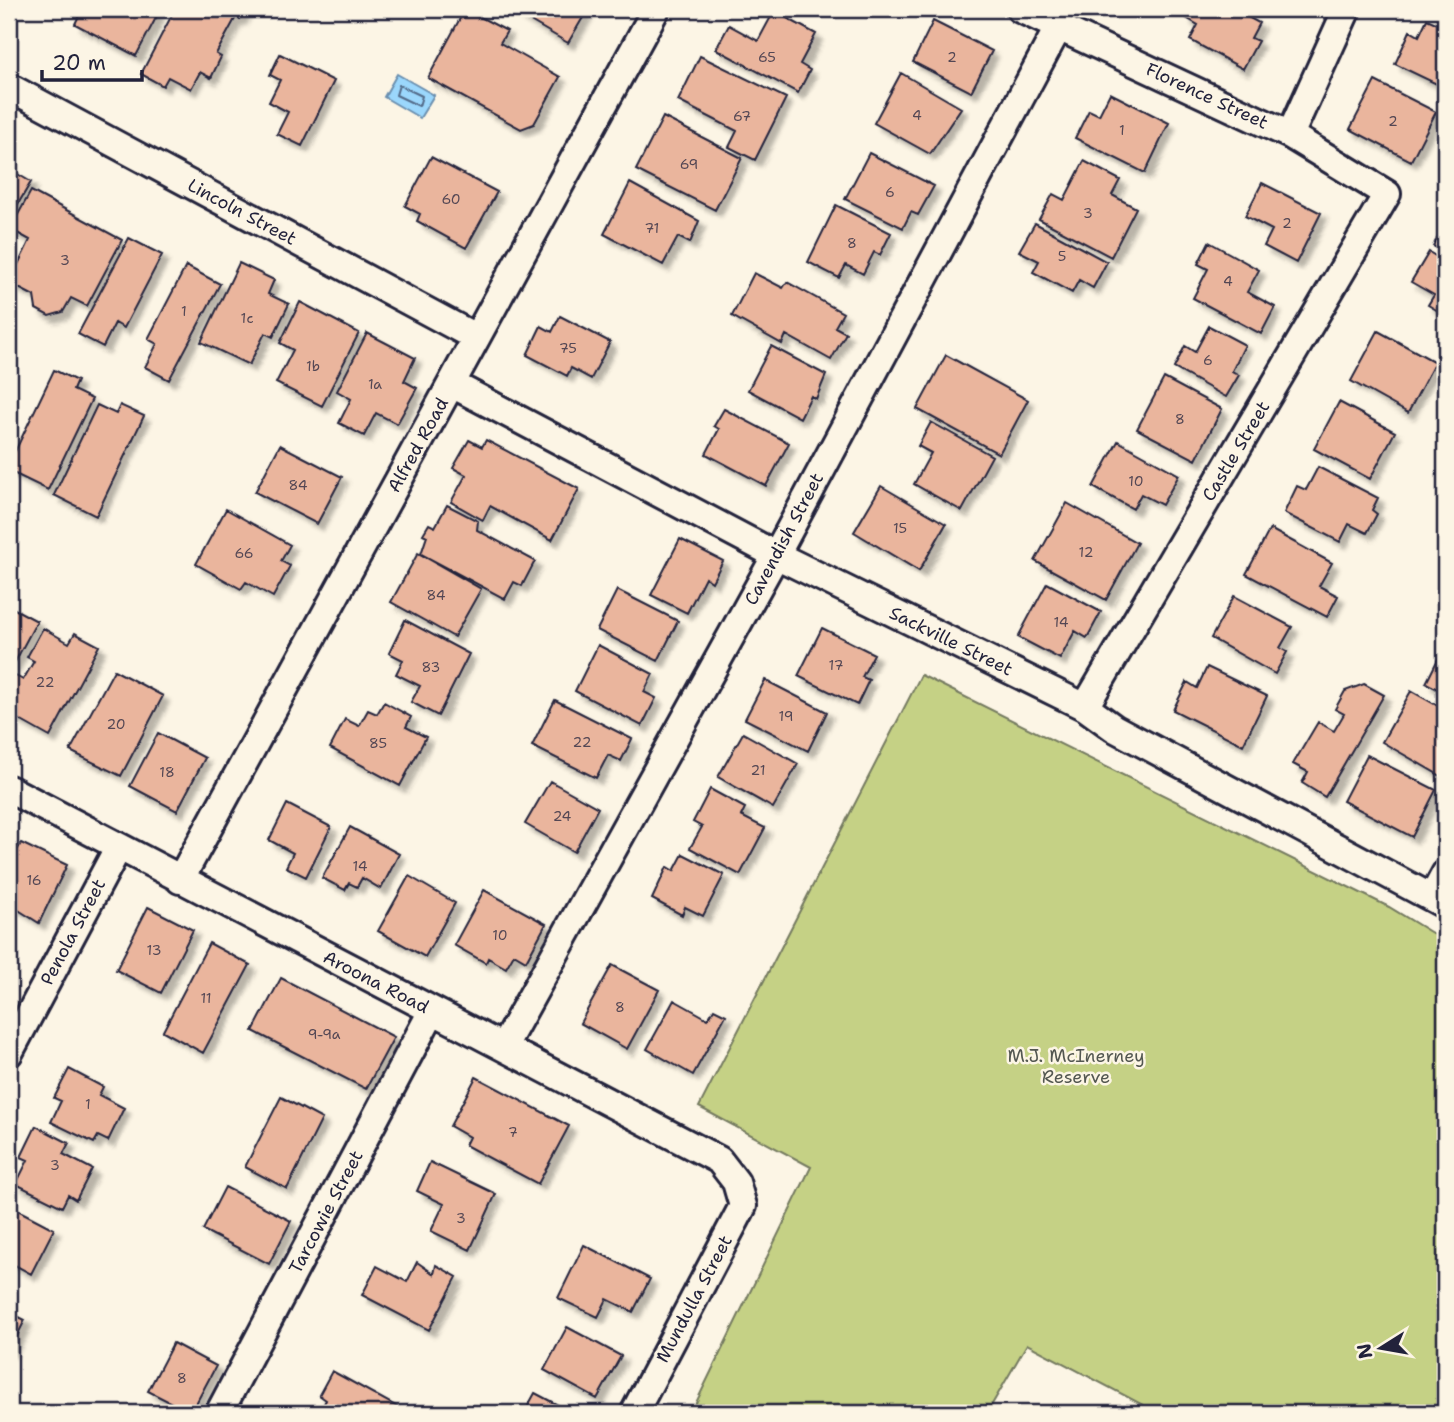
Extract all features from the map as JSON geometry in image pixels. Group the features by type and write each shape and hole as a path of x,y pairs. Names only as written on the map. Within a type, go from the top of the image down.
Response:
{"street":[{"name":"Alfred Road","path":"180,880 656,9"},
{"name":"Florence Street","path":"1020,9 1290,135 1387,194"},
{"path":"1290,135 1347,9"},
{"name":"Cavendish Street","path":"504,1046 776,555 1058,28"},
{"name":"Lincoln Street","path":"9,87 475,337"},
{"name":"Castle Street","path":"1085,707 1387,194"},
{"name":"Sackville Street","path":"452,384 776,555 1085,707 1114,728 1438,901"},
{"name":"Aroona Road","path":"9,789 719,1160 736,1182"},
{"name":"Penola Street","path":"9,1054 118,848"},
{"path":"1438,901 1445,874"},
{"name":"Tarcowie Street","path":"219,1413 432,1011"},
{"name":"Mundulla Street","path":"634,1413 743,1206 736,1182"}],"green space":[{"name":"M.J. McInerney Reserve","path":"921,675 1389,907 1445,941 1445,1413 1158,1413 1027,1344 987,1413 691,1413 811,1167 699,1107"}],"water":[{"path":"397,74 434,95 420,118 384,97"}],"building":[{"path":"82,9 148,9 158,14 136,56 75,24"},
{"path":"175,9 245,9 240,19 236,17 216,54 221,57 211,78 200,72 191,89 168,77 163,86 141,74"},
{"path":"465,9 507,31 500,43 560,77 534,124 521,129 428,78"},
{"path":"510,9 588,9 568,43"},
{"path":"1191,9 1233,9 1259,23 1251,38 1258,41 1243,69 1190,40 1198,25 1186,18"},
{"path":"774,11 816,34 800,64 810,70 798,93 716,49 729,25 758,41"},
{"path":"1427,19 1445,27 1445,88 1395,64 1410,31 1419,36"},
{"path":"933,21 992,51 971,92 913,62"},
{"path":"280,54 334,81 302,146 277,134 288,112 269,102 280,80 270,75"},
{"path":"700,56 786,98 755,160 729,147 737,131 678,101"},
{"path":"901,73 961,108 930,154 874,123"},
{"path":"1375,81 1436,112 1411,161 1350,129"},
{"path":"1110,93 1169,123 1145,173 1075,138 1089,110 1099,115"},
{"path":"663,117 742,158 715,210 636,170"},
{"path":"869,153 934,186 918,215 911,212 903,228 845,199"},
{"path":"431,157 497,192 466,248 417,221 420,214 405,206"},
{"path":"1084,161 1120,180 1112,195 1136,208 1111,257 1039,219 1053,194 1064,200"},
{"path":"9,169 31,182 9,219"},
{"path":"630,183 699,221 690,243 678,237 663,265 604,234"},
{"path":"1262,183 1321,213 1296,263 1264,246 1272,230 1245,216"},
{"path":"31,191 122,240 87,306 71,298 63,312 49,316 36,309 34,296 9,283 30,240 10,229"},
{"path":"836,205 891,233 880,255 874,252 863,274 846,265 839,278 808,262"},
{"path":"1035,223 1107,262 1093,288 1079,280 1072,293 1033,272 1039,261 1019,251"},
{"path":"1445,223 1445,252 1433,246"},
{"path":"129,238 162,255 124,328 115,323 103,347 78,334"},
{"path":"1209,242 1259,270 1247,292 1275,307 1261,334 1193,298 1208,269 1198,264"},
{"path":"1429,252 1445,262 1445,315 1428,305 1434,295 1411,282"},
{"path":"239,263 274,280 268,294 289,304 273,337 265,333 249,365 201,342"},
{"path":"186,266 220,284 169,380 145,367 157,344 148,339"},
{"path":"754,273 783,288 787,282 843,313 835,327 846,333 831,360 786,335 782,344 732,316"},
{"path":"300,302 359,333 322,406 276,383 293,350 280,343"},
{"path":"560,316 610,342 591,379 571,368 567,376 527,355 541,326 552,332"},
{"path":"1209,326 1245,345 1232,371 1239,375 1226,397 1174,368 1185,346 1195,352"},
{"path":"1378,331 1435,362 1408,413 1351,381"},
{"path":"367,333 415,358 404,381 417,388 397,424 376,413 364,436 339,423 351,399 337,391"},
{"path":"771,346 826,375 816,399 811,396 800,418 748,390"},
{"path":"946,355 1028,400 999,454 917,409"},
{"path":"54,370 77,381 73,390 92,399 48,490 9,471 9,464"},
{"path":"1164,378 1222,409 1196,460 1137,429"},
{"path":"1339,402 1395,432 1370,479 1314,449"},
{"path":"97,405 116,414 120,405 144,416 96,516 54,495"},
{"path":"724,409 789,443 766,486 706,454 719,429 714,426"},
{"path":"931,422 992,456 962,511 914,484 931,453 918,446"},
{"path":"469,440 482,447 486,440 579,489 552,540 490,506 483,520 451,502 466,475 453,468"},
{"path":"1118,441 1179,475 1162,505 1141,494 1133,509 1093,487"},
{"path":"280,445 342,477 317,524 255,492"},
{"path":"1318,467 1378,498 1372,510 1377,514 1367,533 1349,524 1340,542 1284,513 1297,486 1306,490"},
{"path":"881,486 946,524 919,571 854,532"},
{"path":"1067,503 1137,543 1106,600 1035,561"},
{"path":"447,505 478,521 477,530 535,561 522,586 514,582 505,599 421,554 427,536 423,534 429,524 435,527"},
{"path":"226,509 290,545 281,561 290,566 273,597 246,582 241,589 196,564"},
{"path":"1270,529 1332,563 1319,586 1338,596 1327,617 1246,574"},
{"path":"680,539 723,561 712,582 705,577 687,613 651,595"},
{"path":"418,553 481,589 454,637 391,602"},
{"path":"1047,583 1101,612 1087,638 1075,631 1060,659 1018,637"},
{"path":"617,590 678,621 658,661 597,630"},
{"path":"1234,596 1292,627 1280,648 1287,652 1275,674 1211,638"},
{"path":"9,606 37,621 9,673"},
{"path":"405,620 469,654 438,716 411,702 420,686 396,674 403,660 389,653"},
{"path":"43,628 69,643 75,633 99,646 50,737 9,714 9,684 14,675 23,680 34,661 27,657"},
{"path":"822,628 874,654 862,677 869,680 857,705 798,676"},
{"path":"598,645 653,674 644,692 656,698 642,726 575,691"},
{"path":"1445,645 1445,693 1426,683"},
{"path":"1207,667 1267,696 1243,745 1173,710 1187,682 1197,688"},
{"path":"114,670 163,696 121,776 70,751"},
{"path":"765,680 827,712 808,751 745,719"},
{"path":"1364,684 1384,695 1325,797 1302,783 1308,772 1293,764 1318,722 1334,731 1344,714 1335,709 1345,691"},
{"path":"1411,691 1445,710 1445,767 1441,776 1382,742"},
{"path":"555,700 632,739 621,761 608,755 596,778 532,746"},
{"path":"384,702 411,717 406,727 426,737 400,786 330,748 345,719 359,726 368,710 377,714"},
{"path":"158,733 205,758 177,811 130,786"},
{"path":"743,733 798,764 773,808 718,777"},
{"path":"1367,755 1436,790 1412,837 1343,801"},
{"path":"550,781 598,808 574,852 525,824"},
{"path":"710,789 745,808 741,816 765,828 740,875 690,848 702,827 693,822"},
{"path":"287,804 331,827 306,877 286,867 293,853 269,840"},
{"path":"350,827 399,854 381,889 362,878 357,887 349,883 345,890 322,878"},
{"path":"21,843 67,865 39,923 9,904 9,845 18,849"},
{"path":"683,854 724,875 703,916 685,907 682,915 652,899 667,867 674,871"},
{"path":"409,876 455,903 425,957 378,931"},
{"path":"484,890 546,924 526,961 514,954 506,968 488,958 486,963 454,945"},
{"path":"148,907 193,930 161,993 116,970"},
{"path":"209,943 250,965 203,1053 163,1031"},
{"path":"612,965 659,990 627,1049 580,1023"},
{"path":"281,978 394,1037 366,1089 253,1031"},
{"path":"674,1000 708,1019 714,1009 726,1015 693,1075 647,1049"},
{"path":"69,1069 103,1087 99,1095 124,1108 108,1141 98,1136 94,1143 51,1122 61,1101 54,1098"},
{"path":"476,1077 569,1126 538,1184 465,1145 469,1137 450,1126"},
{"path":"281,1097 322,1119 287,1189 245,1167"},
{"path":"36,1126 69,1143 63,1154 92,1169 76,1200 68,1195 62,1207 16,1184 28,1160 21,1157"},
{"path":"430,1162 496,1194 470,1250 431,1231 444,1204 417,1191"},
{"path":"225,1187 291,1221 269,1264 203,1230"},
{"path":"10,1206 54,1229 31,1274 9,1262"},
{"path":"584,1245 650,1279 633,1312 607,1299 598,1317 558,1298"},
{"path":"417,1262 434,1274 436,1265 457,1277 429,1330 362,1295 377,1266 407,1282"},
{"path":"9,1312 25,1320 9,1352"},
{"path":"567,1327 621,1356 597,1399 544,1370"},
{"path":"173,1343 216,1366 191,1413 148,1391"},
{"path":"332,1371 403,1410 401,1413 319,1413 326,1400 319,1395"},
{"path":"535,1393 573,1413 524,1413"}]}
